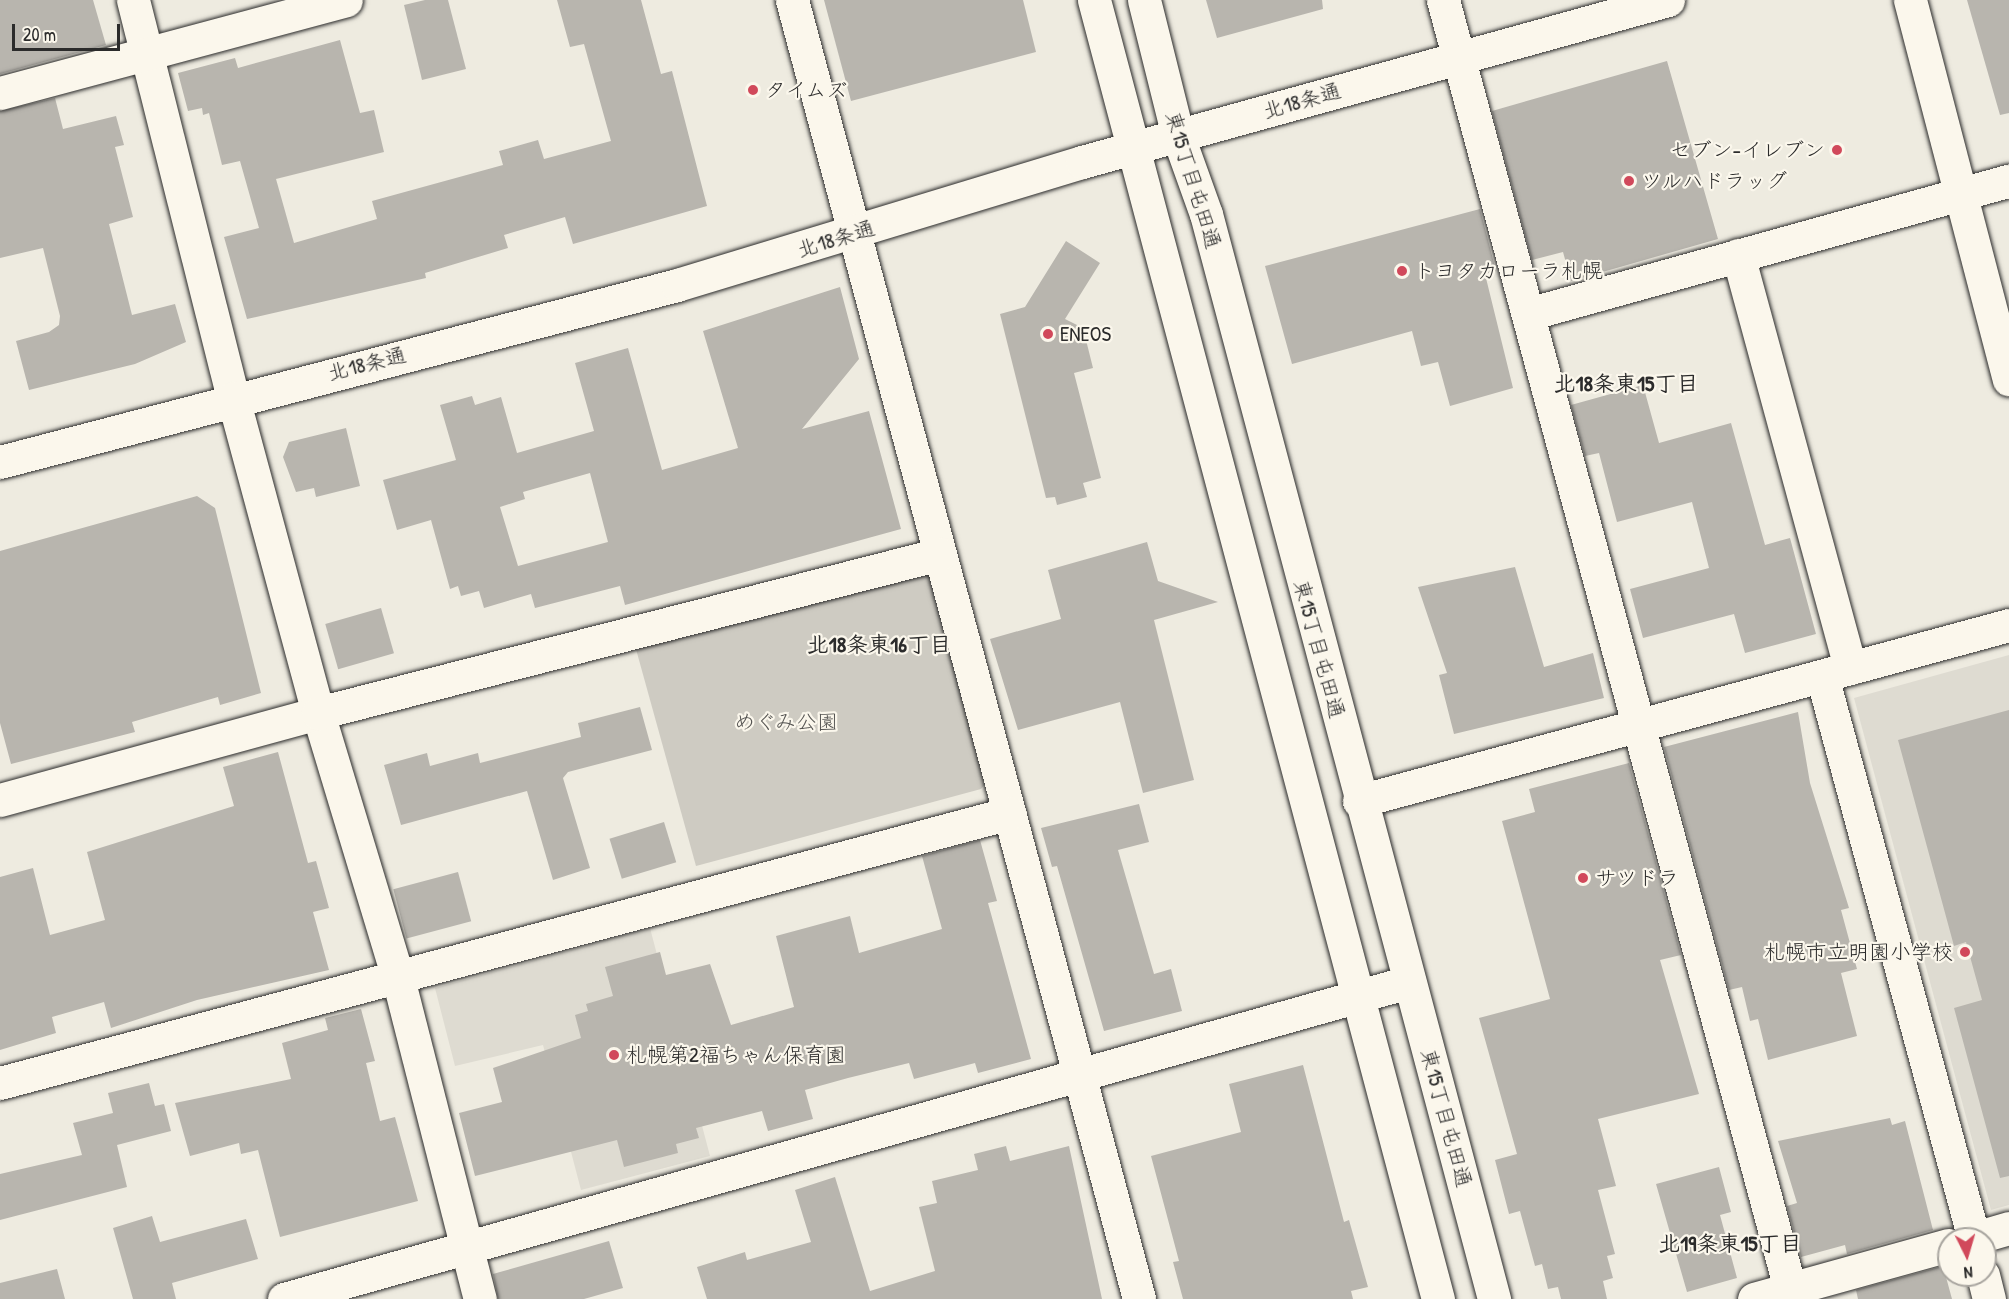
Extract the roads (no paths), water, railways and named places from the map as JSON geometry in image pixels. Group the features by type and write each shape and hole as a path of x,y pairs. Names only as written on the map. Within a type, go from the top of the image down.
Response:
{"street":[{"path":"133,0 233,398 318,712 398,978 480,1299"},
{"path":"0,93 346,0"},
{"path":"792,0 1139,1299"},
{"path":"1094,0 1356,997 1438,1299"},
{"name":"東15丁目屯田通","path":"1144,0 1178,136 1206,214 1359,801 1494,1299"},
{"path":"1443,0 1790,1289"},
{"name":"北18条通","path":"0,462 233,398 853,235 1132,149 1668,0"},
{"path":"1910,0 2009,379"},
{"path":"1528,315 2009,181"},
{"path":"1738,255 1970,1227"},
{"path":"0,800 318,712 940,554"},
{"path":"1359,801 1638,728 2009,625"},
{"path":"0,1083 1010,813"},
{"path":"284,1299 467,1250 1079,1074 1409,982"},
{"path":"1754,1299 1790,1289 1829,1289 1937,1249"}],"place":[{"name":"タイムズ","path":"753,90"},
{"name":"セブン-イレブン","path":"1837,150"},
{"name":"ツルハドラッグ","path":"1629,181"},
{"name":"トヨタカローラ札幌","path":"1402,271"},
{"name":"ENEOS","path":"1048,334"},
{"name":"サツドラ","path":"1583,878"},
{"name":"札幌市立明園小学校","path":"1965,952"},
{"name":"札幌第2福ちゃん保育園","path":"614,1055"}],"district":[{"name":"北18条東15丁目","path":"1626,384"},
{"name":"北18条東16丁目","path":"879,645"},
{"name":"北19条東15丁目","path":"1730,1244"}],"park label":[{"name":"めぐみ公園","path":"786,722"}]}
